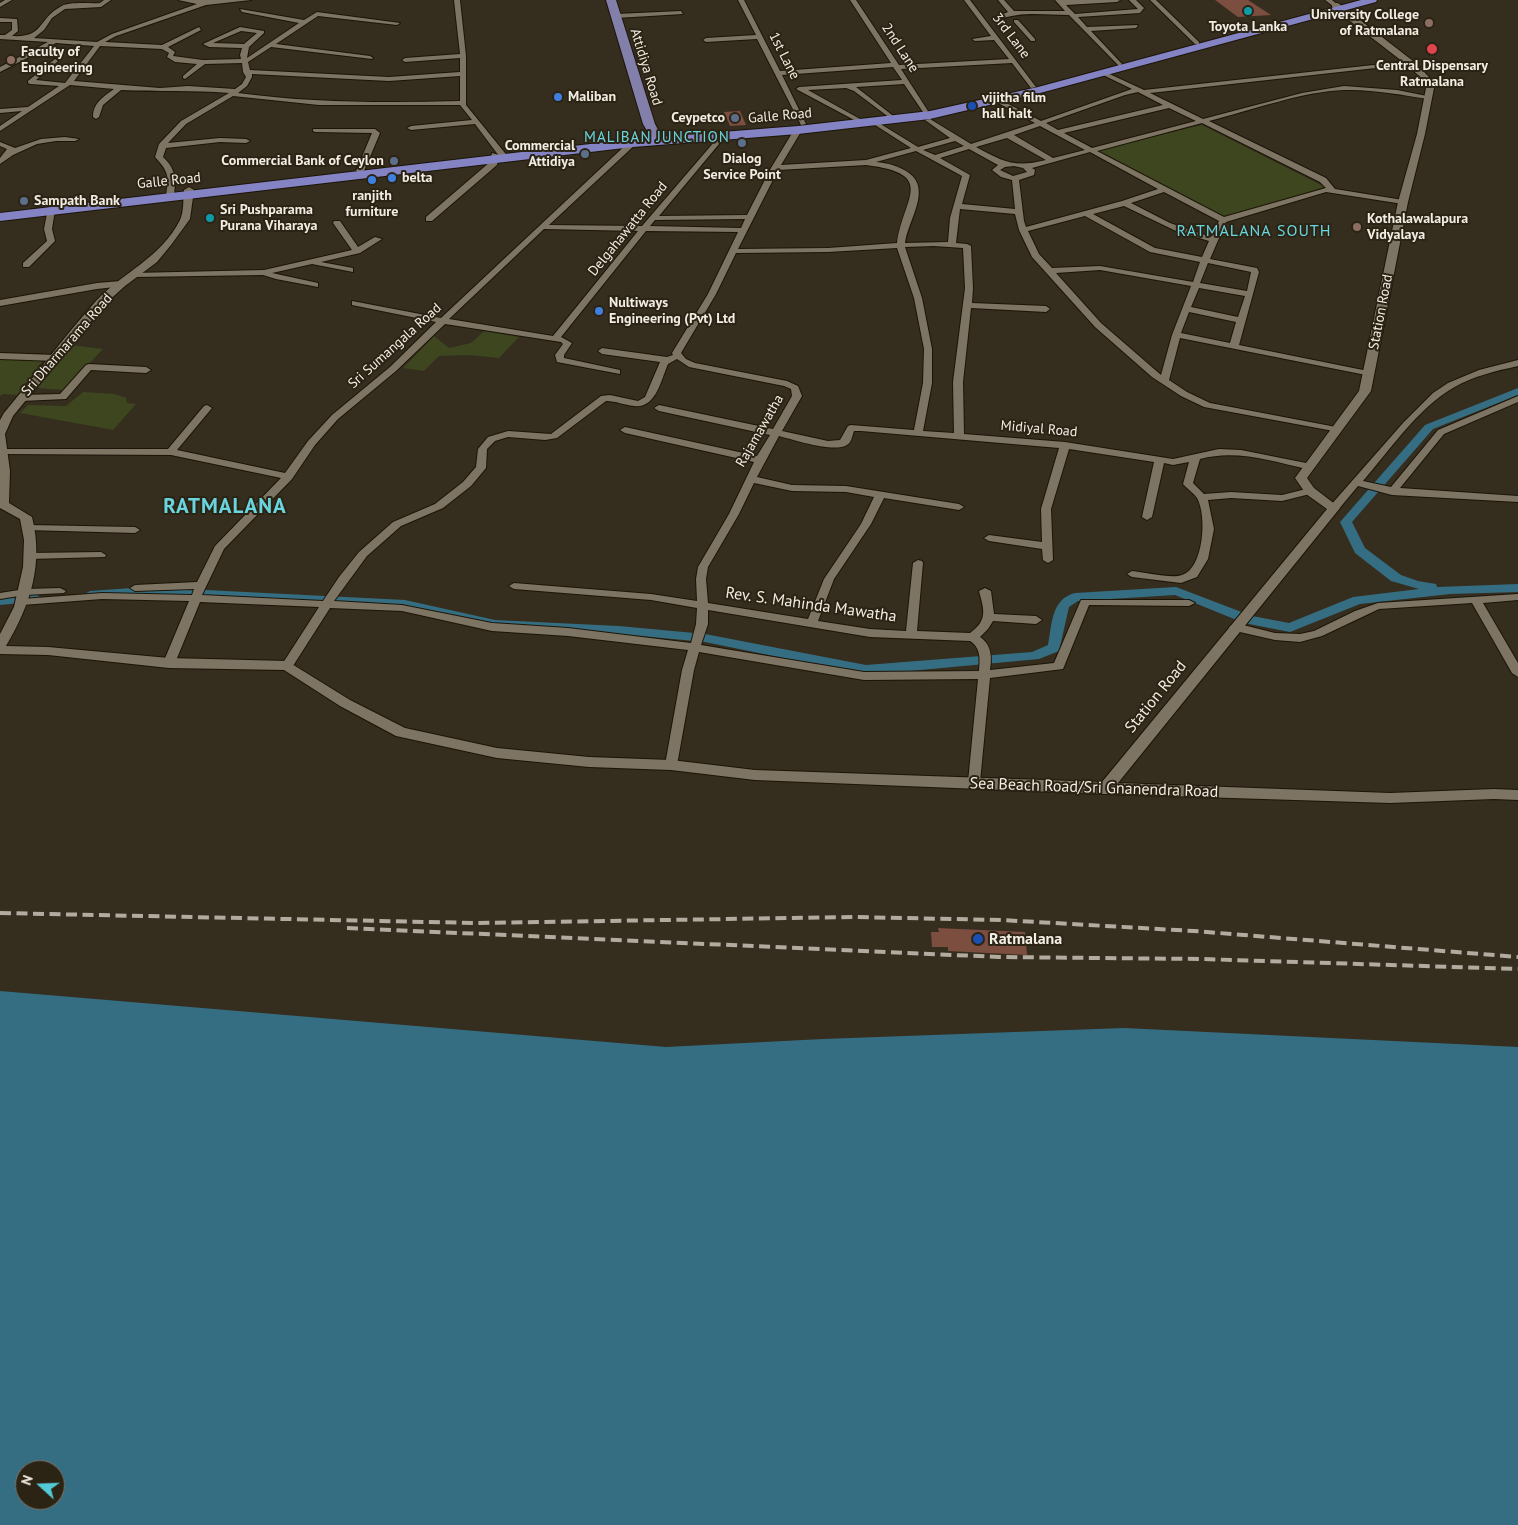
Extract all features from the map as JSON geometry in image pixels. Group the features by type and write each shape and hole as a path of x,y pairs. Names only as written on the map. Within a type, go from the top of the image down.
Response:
{"highway":[{"name":"Galle Road","path":"994,99 1356,0"},
{"name":"Galle Road","path":"189,192 360,171 658,139 874,122 924,116 1103,73 1334,5 1372,0"},
{"name":"Galle Road","path":"0,212 658,139 721,136 890,116 924,116"},
{"name":"Galle Road","path":"0,217 170,194"}],"main road":[{"name":"Attidiya Road","path":"611,0 649,124 658,139"}],"street":[{"path":"0,5 9,0"},
{"path":"28,38 42,29 50,17 63,7 101,5 108,0"},
{"path":"181,0 205,3 248,0"},
{"path":"429,220 500,156 463,103 463,56 456,0"},
{"name":"1st Lane","path":"741,0 780,77 801,127"},
{"name":"2nd Lane","path":"853,0 907,82 924,116"},
{"name":"3rd Lane","path":"967,0 1033,87"},
{"path":"1001,0 1013,14"},
{"path":"1060,2 1118,0"},
{"path":"998,18 1003,15 1041,12 1072,14 1140,11 1141,8 1132,0"},
{"path":"1153,0 1197,43"},
{"path":"1060,2 1119,64"},
{"path":"0,129 68,84 98,44 114,35 205,3"},
{"name":"Station Road","path":"1307,466 1358,404 1364,391 1403,202 1421,134 1431,83 1410,63 1334,5"},
{"path":"242,10 304,22"},
{"path":"3,37 163,47 172,52 171,59 203,62 246,60 314,14 321,13 397,23"},
{"path":"616,16 682,13"},
{"path":"982,19 1016,20 1047,18 1052,14"},
{"path":"0,20 15,20 15,31 3,37"},
{"path":"1016,20 1033,40"},
{"path":"1086,29 1136,26"},
{"path":"163,47 199,29"},
{"path":"170,194 173,175 169,167 159,157 162,146 183,122 245,85 249,77 246,72 246,60 243,55 246,46 262,32 240,29 206,44 246,46"},
{"path":"706,40 760,37"},
{"path":"975,38 996,38"},
{"path":"0,70 55,41"},
{"path":"269,45 370,58"},
{"path":"954,57 1009,54"},
{"path":"406,60 463,56"},
{"path":"55,61 30,82 160,90 188,88 235,92 275,100 329,104 463,103"},
{"path":"780,77 897,66 1014,61"},
{"path":"185,77 203,62"},
{"path":"934,158 1008,135 1123,93 1410,63"},
{"path":"246,72 388,79 464,74"},
{"path":"1103,73 1323,180 1332,190"},
{"path":"780,77 858,120"},
{"path":"799,88 907,82"},
{"path":"846,85 856,90 890,116"},
{"path":"96,117 96,109 99,104 120,88"},
{"path":"1026,167 1302,95 1344,88 1397,92 1429,97"},
{"path":"994,99 1041,122 1224,220 1332,190 1403,202"},
{"path":"1058,132 1171,105"},
{"path":"0,111 28,109"},
{"path":"924,116 956,139 1003,165"},
{"path":"410,128 478,122"},
{"path":"874,122 917,149 966,175 957,206 952,243"},
{"path":"602,351 666,360 677,356 677,350 712,294 775,168 801,127"},
{"path":"315,130 375,131 376,133 360,171"},
{"path":"1008,135 1052,160"},
{"name":"Delgahawatta Road","path":"555,339 643,229 721,136"},
{"path":"0,162 10,153 35,141 53,138 75,138"},
{"path":"775,168 865,162 956,139"},
{"path":"162,146 220,140 246,141"},
{"name":"Sri Sumangala Road","path":"169,663 219,548 288,476 311,443 335,417 393,369 633,143"},
{"path":"0,144 11,148 10,153"},
{"path":"865,162 900,171 916,184 915,199 903,230 902,245 904,259 917,294 928,343 929,368 918,434"},
{"path":"1014,164 1031,170 1029,175 1015,178 997,173 997,168 1003,165 1014,164"},
{"path":"1015,178 1018,212 1023,230 1035,255 1098,325 1164,381 1184,394 1207,405 1336,430"},
{"path":"1023,230 1125,203 1164,189"},
{"name":"Sri Dharmarama Road","path":"30,528 26,516 3,505 3,451 0,434 4,414 21,398 56,358 101,302 121,284 154,260 185,219 189,192"},
{"path":"1125,203 1172,227 1192,235 1213,240"},
{"path":"957,206 1018,212"},
{"path":"26,265 51,241 48,229 51,210"},
{"path":"1086,213 1153,250 1254,270 1250,294 1234,347"},
{"path":"652,218 749,218"},
{"path":"1164,381 1176,335 1213,240 1224,220"},
{"path":"337,223 357,252"},
{"path":"543,227 743,230"},
{"path":"134,275 264,272 357,252 378,239"},
{"path":"732,251 828,250 854,247 952,243 967,246 969,288 958,382 959,437"},
{"path":"314,262 350,270"},
{"path":"1049,271 1100,268 1250,294"},
{"path":"264,272 276,277 315,285"},
{"path":"0,303 97,286 121,284"},
{"path":"355,303 443,321 566,341 568,343 559,355 560,360 618,372"},
{"path":"967,305 1046,309"},
{"path":"1187,309 1241,320"},
{"path":"1176,335 1368,374"},
{"path":"0,356 56,358"},
{"name":"Rajamawatha","path":"671,765 694,646 701,629 703,606 700,579 703,567 734,514 760,460 796,400 797,391 795,388 767,379 692,365 677,356"},
{"path":"0,650 48,651 169,663 287,666 363,554 386,533 410,518 439,506 476,475 483,465 481,456 484,446 494,438 514,434 546,438 554,436 584,415 598,401 607,397 633,403 644,402 649,398 666,360"},
{"path":"1307,466 1301,478 1310,491 1334,508 1406,424 1436,394 1451,385 1482,372 1518,363"},
{"path":"21,398 63,397 89,367 146,370"},
{"path":"1388,491 1441,432 1518,399"},
{"path":"171,452 207,408"},
{"path":"659,408 776,434"},
{"name":"Midiyal Road","path":"776,434 836,444 843,443 847,439 851,428 1065,445 1160,460 1182,461 1210,453 1232,453 1277,459 1307,466"},
{"path":"625,430 760,460"},
{"path":"1048,560 1046,509 1065,445"},
{"path":"3,451 171,452 288,476"},
{"path":"1132,574 1181,580 1193,575 1202,559 1209,529 1202,496 1188,484 1195,458"},
{"path":"1147,517 1160,460"},
{"path":"750,479 792,488 846,490 959,507"},
{"path":"1357,483 1388,491 1494,495 1518,499"},
{"path":"1202,496 1231,495 1282,498 1310,491"},
{"path":"812,624 829,579 866,524 880,495"},
{"name":"Station Road","path":"1105,788 1334,508"},
{"path":"0,645 17,617 23,597 29,556 30,528 135,530"},
{"path":"989,538 1047,546"},
{"path":"29,556 102,555"},
{"path":"911,635 918,562"},
{"name":"Rev. S. Mahinda Mawatha","path":"514,586 651,597 870,633 973,637"},
{"path":"974,782 986,655 980,642 973,637 984,629 990,617 986,591"},
{"path":"0,596 102,596 199,592 330,600 402,608 492,627 568,632 694,646 864,676 984,675 1058,666 1085,602 1188,602"},
{"path":"1235,627 1282,637 1299,638 1312,635 1361,611 1378,606 1518,598"},
{"path":"1475,599 1518,673"},
{"path":"990,617 1036,620"},
{"name":"Sea Beach Road/Sri Gnanendra Road","path":"287,666 345,703 402,732 497,753 589,762 671,765 755,775 1390,798 1494,794 1518,795"}],"green space":[{"path":"1202,125 1325,187 1223,218 1095,150"},
{"path":"484,331 519,337 499,358 469,355 439,356 424,371 403,368 434,336 449,348 471,343"},
{"path":"71,345 103,349 64,390 38,388"},
{"path":"0,359 44,359 17,395 3,394 0,396"},
{"path":"83,392 115,394 126,398 127,403 136,404 113,430 20,413 28,405 66,406"}],"water":[{"path":"0,991 666,1047 1124,1028 1518,1047 1518,1525 0,1525"}],"building":[{"name":"Toyota Lanka","path":"1215,0 1248,0 1271,15 1238,17"},
{"name":"Ceypetco","path":"740,111 746,125 730,126 724,112"},
{"name":"Ratmalana","path":"938,928 1025,932 1027,955 948,951 948,947 932,947 931,932 939,932"}],"waterway":[{"path":"1431,587 1416,585 1396,578 1360,550 1346,522 1429,427 1518,391"},
{"path":"90,595 146,591 405,604 495,624 619,630 705,638 866,670 1034,656 1054,648 1063,605 1075,597 1176,591 1249,620 1290,628 1358,600 1450,590 1518,588"},
{"path":"0,601 35,598"}],"railway":[{"path":"0,913 477,923 854,917 1001,920 1194,931 1518,957"},
{"path":"347,928 999,957 1201,959 1518,969"}],"place":[{"name":"Toyota Lanka","path":"1248,11"},
{"name":"University College of Ratmalana","path":"1429,23"},
{"name":"Central Dispensary Ratmalana","path":"1432,49"},
{"name":"Faculty of Engineering","path":"11,60"},
{"name":"Maliban","path":"558,97"},
{"name":"vijitha film hall halt","path":"972,106"},
{"name":"Ceypetco","path":"735,118"},
{"name":"Dialog Service Point","path":"742,143"},
{"name":"Commercial Attidiya","path":"585,154"},
{"name":"Commercial Bank of Ceylon","path":"394,161"},
{"name":"belta","path":"392,178"},
{"name":"ranjith furniture","path":"372,180"},
{"name":"Sampath Bank","path":"24,201"},
{"name":"Sri Pushparama Purana Viharaya","path":"210,218"},
{"name":"Kothalawalapura Vidyalaya","path":"1357,227"},
{"name":"Nultiways Engineering (Pvt) Ltd","path":"599,311"},
{"name":"Ratmalana","path":"978,939"}],"district":[{"name":"MALIBAN JUNCTION","path":"657,138"},
{"name":"RATMALANA SOUTH","path":"1254,231"},
{"name":"RATMALANA","path":"225,507"}]}
